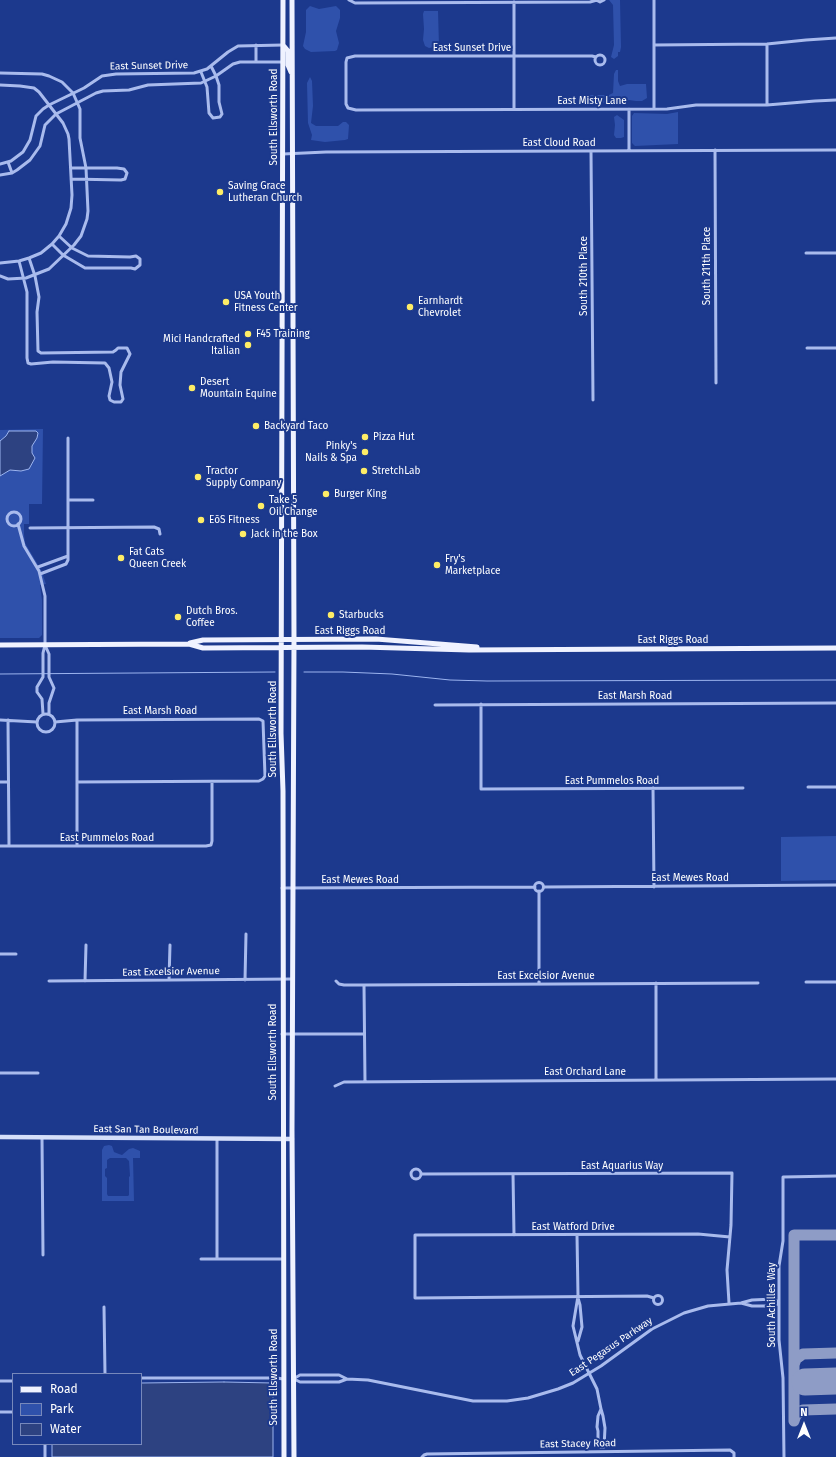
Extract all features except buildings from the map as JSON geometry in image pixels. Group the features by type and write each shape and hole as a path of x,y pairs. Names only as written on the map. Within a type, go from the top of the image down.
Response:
{"main road":[{"name":"South Ellsworth Road","path":"283,0 282,1139 284,1457"},
{"name":"South Ellsworth Road","path":"292,0 294,640 292,1139 294,1457"},
{"path":"283,45 288,51 288,65 292,75"},
{"path":"283,297 292,296"},
{"path":"283,402 293,402"},
{"name":"East Riggs Road","path":"189,644 203,640 376,639 511,650"},
{"name":"East Riggs Road","path":"0,645 189,644 204,648 511,650 836,648"}],"street":[{"path":"349,0 355,3 436,1 590,2 597,0 600,2 604,0"},
{"path":"654,0 654,109"},
{"path":"514,2 514,109"},
{"path":"654,45 767,44 836,38"},
{"path":"767,44 767,105"},
{"path":"256,45 256,62"},
{"name":"East Sunset Drive","path":"49,105 108,74 201,72 238,46 283,45"},
{"name":"East Sunset Drive","path":"348,108 346,100 346,66 348,58 355,56 596,57"},
{"name":"East Sunset Drive","path":"56,114 103,91 129,90 148,85 195,84 205,82 233,64 283,62"},
{"path":"201,72 208,92 209,113 213,118 220,117 222,110 219,102 219,85 211,66"},
{"path":"0,73 42,74 62,82 73,93 80,109 80,138 86,168 87,219 81,236 72,248 49,268 35,276 23,279 8,279 0,276"},
{"path":"0,85 34,88 39,92 56,114 68,134 71,168 71,208 66,224 59,236 52,244 29,258 19,261 0,263"},
{"name":"East Misty Lane","path":"348,108 356,110 674,109 696,105 767,105 815,100 836,100"},
{"path":"0,164 16,158 26,148 30,140 36,116 49,105"},
{"path":"629,109 629,151"},
{"path":"0,175 12,173 26,165 40,146 45,125 56,114"},
{"name":"South 211th Place","path":"715,150 716,383"},
{"name":"East Cloud Road","path":"283,154 334,152 836,150"},
{"name":"South 210th Place","path":"591,151 593,400"},
{"path":"8,162 12,173"},
{"path":"71,168 121,168 126,170 124,179 121,180 71,179"},
{"path":"52,244 63,255 85,268 135,269 140,265 140,259 136,256 90,257 72,248 59,236"},
{"path":"806,253 836,253"},
{"path":"19,261 27,292 28,363 105,363 109,368 112,382 109,396 110,400 114,402 121,402 123,399 120,385 121,372 130,354 127,348 118,348 113,352 41,353 38,351 39,297 35,276 29,258"},
{"path":"807,348 836,348"},
{"path":"40,574 66,564 68,560 68,438"},
{"path":"68,500 93,500"},
{"path":"18,524 12,526 8,523 6,519 9,513 15,512 19,514 21,518 18,524 24,546 38,568 45,596 45,645 43,653 43,677 37,692 42,699 43,714"},
{"path":"30,528 154,527 159,529 160,534"},
{"path":"38,568 68,556"},
{"path":"54,562 56,568"},
{"path":"45,645 49,654 49,677 54,688 48,703 49,714"},
{"name":"East Marsh Road","path":"435,705 836,703"},
{"name":"East Pummelos Road","path":"481,704 481,790 743,788"},
{"path":"37,722 39,717 43,714 49,714 53,717 55,722"},
{"name":"East Marsh Road","path":"0,720 37,722 40,730 46,732 52,731 55,722 77,720 259,719 263,722 265,776 263,779 252,782 212,782"},
{"path":"8,720 9,846"},
{"path":"77,720 77,846"},
{"path":"0,782 8,782"},
{"path":"77,782 212,782"},
{"name":"East Pummelos Road","path":"0,846 206,846 211,844 212,841 212,782"},
{"path":"808,787 836,787"},
{"path":"653,788 654,887"},
{"name":"East Mewes Road","path":"282,888 534,887 536,883 539,882 543,884 544,887 836,885"},
{"path":"534,887 539,891"},
{"path":"539,891 543,890 544,887"},
{"path":"539,891 539,984"},
{"path":"245,980 246,934"},
{"path":"169,980 170,944"},
{"path":"85,981 86,945"},
{"path":"0,954 16,954"},
{"name":"East Excelsior Avenue","path":"49,981 292,979"},
{"name":"East Excelsior Avenue","path":"336,981 338,984 344,985 758,982"},
{"path":"806,982 836,982"},
{"path":"656,983 656,1080"},
{"path":"364,985 364,1082"},
{"path":"282,1034 364,1034"},
{"path":"0,1073 38,1073"},
{"name":"East Orchard Lane","path":"335,1086 344,1082 836,1079"},
{"name":"East San Tan Boulevard","path":"0,1137 216,1140 292,1139"},
{"path":"42,1138 43,1255"},
{"path":"216,1140 217,1259"},
{"name":"East Aquarius Way","path":"421,1174 732,1173 730,1237"},
{"path":"513,1174 514,1235"},
{"name":"South Achilles Way","path":"784,1457 784,1378 779,1348 779,1266 783,1242 783,1177 836,1176"},
{"name":"East Watford Drive","path":"578,1296 415,1298 415,1235 698,1234 730,1237"},
{"path":"577,1235 578,1296 582,1327 578,1341"},
{"path":"729,1303 727,1270 730,1237"},
{"path":"201,1259 283,1259"},
{"path":"578,1296 647,1296 654,1298"},
{"path":"578,1296 575,1323 573,1326 578,1341 580,1355 596,1389 604,1416 604,1447 601,1450"},
{"name":"East Pegasus Parkway","path":"293,1379 300,1375 338,1375 347,1379 380,1382 458,1398 490,1402 528,1398 568,1385 589,1374 667,1320 704,1307 729,1303 741,1303 752,1300 774,1300 779,1303 774,1306 752,1306 741,1303"},
{"path":"104,1308 105,1373"},
{"path":"575,1323 581,1323"},
{"path":"142,1378 283,1379"},
{"name":"East Pegasus Parkway","path":"293,1379 300,1382 339,1382 347,1379"},
{"path":"0,1382 12,1381"},
{"path":"601,1409 598,1416 597,1427 598,1446 601,1450 601,1457"},
{"path":"0,1412 12,1412"},
{"path":"598,1431 604,1431"},
{"path":"45,1445 45,1457"},
{"name":"East Stacey Road","path":"423,1456 601,1450 732,1451 734,1457"}],"green space":[{"path":"609,0 620,0 621,47 620,52 618,52 618,56 614,59 611,57 614,45 613,5"},
{"path":"310,6 319,9 336,6 340,10 340,18 336,31 339,43 337,50 311,52 303,46 306,32 306,10"},
{"path":"424,11 438,11 439,46 429,48 425,46 423,40"},
{"path":"616,70 618,70 618,81 620,86 627,84 646,84 647,98 642,101 629,100 624,102 589,102 588,98 590,95 609,95 613,93 614,74"},
{"path":"310,77 312,81 313,106 311,123 316,126 338,126 343,122 346,122 349,125 348,139 325,142 311,140 312,135 308,123 307,83"},
{"path":"678,112 678,144 635,146 632,143 632,116 634,113 667,114"},
{"path":"617,115 624,120 624,137 621,138 616,138 614,135 614,117"},
{"path":"43,429 42,504 29,504 29,524 24,524 25,543 41,570 46,584 40,585 42,600 42,635 39,638 0,638 0,430"},
{"path":"836,836 836,880 781,881 781,837"},
{"path":"104,1146 112,1146 114,1152 122,1155 129,1149 133,1148 140,1151 140,1158 133,1158 134,1201 102,1201 102,1150","holes":["110,1158 126,1158 129,1161 129,1195 108,1196 107,1178 105,1176 107,1160"]}],"water":[{"path":"9,431 36,431 38,433 32,446 32,453 35,458 29,469 21,471 10,470 0,476 0,441"},
{"path":"142,1383 273,1383 273,1457 52,1457 52,1445 142,1445"}],"waterway":[{"path":"0,674 275,672"},
{"path":"304,672 392,674 450,680 487,681 836,680"}],"taxiway":[{"path":"794,1421 794,1235 836,1235"},
{"path":"794,1365 796,1359 803,1354 836,1353"},
{"path":"794,1421 796,1415 803,1410 836,1409"}],"runway":[{"path":"805,1382 836,1381"}],"place":[{"name":"Saving Grace Lutheran Church","path":"220,192"},
{"name":"USA Youth Fitness Center","path":"226,302"},
{"name":"Earnhardt Chevrolet","path":"410,307"},
{"name":"F45 Training","path":"248,334"},
{"name":"Mici Handcrafted Italian","path":"248,345"},
{"name":"Desert Mountain Equine","path":"192,388"},
{"name":"Backyard Taco","path":"256,426"},
{"name":"Pizza Hut","path":"365,437"},
{"name":"Pinky's Nails & Spa","path":"365,452"},
{"name":"StretchLab","path":"364,471"},
{"name":"Tractor Supply Company","path":"198,477"},
{"name":"Burger King","path":"326,494"},
{"name":"Take 5 Oil Change","path":"261,506"},
{"name":"EōS Fitness","path":"201,520"},
{"name":"Jack in the Box","path":"243,534"},
{"name":"Fat Cats Queen Creek","path":"121,558"},
{"name":"Fry's Marketplace","path":"437,565"},
{"name":"Starbucks","path":"331,615"},
{"name":"Dutch Bros. Coffee","path":"178,617"}]}
